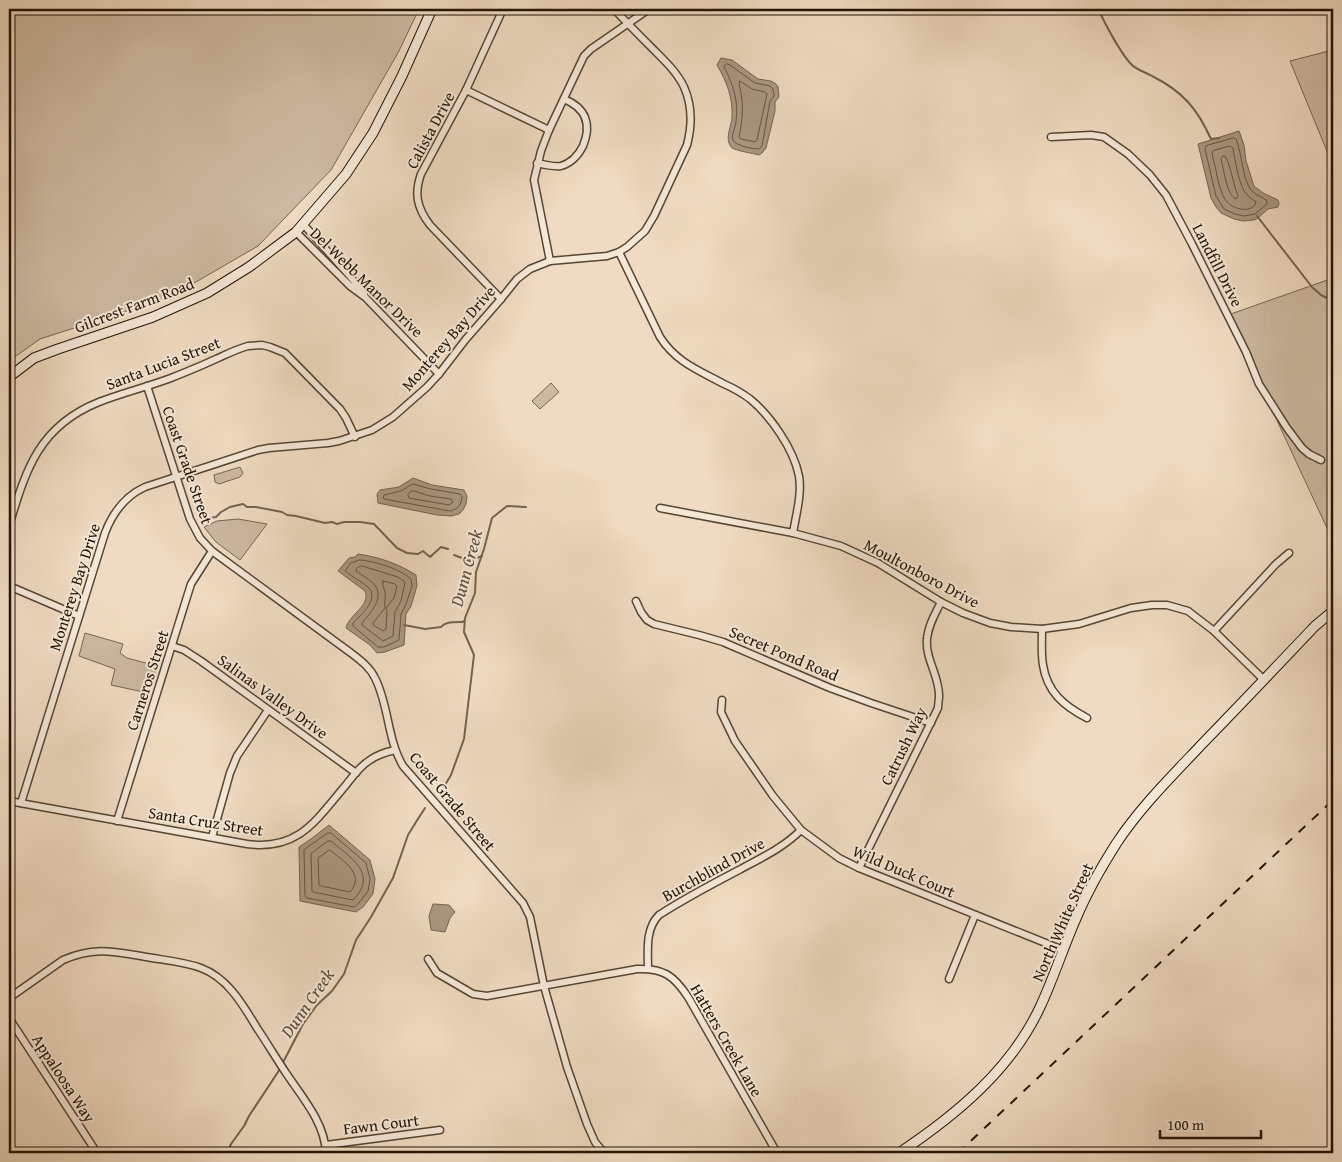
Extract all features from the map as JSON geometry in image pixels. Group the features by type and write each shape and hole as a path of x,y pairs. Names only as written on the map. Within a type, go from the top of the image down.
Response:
{"main road":[{"name":"Gilcrest Farm Road","path":"9,377 34,358 153,317 207,293 243,271 296,232 346,174 373,133 415,50 432,9"},
{"name":"North White Street","path":"899,1153 938,1126 962,1106 988,1082 1013,1052 1041,1006 1087,894 1117,843 1171,776 1315,626 1333,611"}],"street":[{"name":"Calista Drive","path":"502,299 423,216 418,202 417,184 466,90 503,9"},
{"name":"Monterey Bay Drive","path":"21,803 105,533 117,509 124,501 138,490 153,484 263,449 328,443 355,437 372,430 394,418 440,374 466,339 518,279 530,269 550,261 598,258 619,252 645,230 654,216 687,144 691,121 688,98 684,87 668,63 614,9"},
{"path":"550,261 534,180 541,151 549,130 587,52 648,9"},
{"path":"466,90 549,130"},
{"path":"538,164 561,166 566,164 578,154 586,138 585,116 572,102 564,100"},
{"name":"Landfill Drive","path":"1051,136 1091,135 1104,137 1128,154 1150,175 1166,195 1192,244 1246,352 1259,384 1302,448 1308,454 1321,460"},
{"path":"303,224 362,290 366,297"},
{"name":"Del Webb Manor Drive","path":"296,232 350,286 366,297 440,374"},
{"path":"619,252 660,337 670,350 682,361 750,399 770,419 787,444 799,477 799,494 794,533"},
{"name":"Santa Lucia Street","path":"9,526 22,482 31,463 42,444 67,420 86,408 110,398 191,370 242,348 254,345 270,346 292,359 340,409 355,437"},
{"name":"Coast Grade Street","path":"147,386 195,531 212,551 351,652 366,665 375,678 380,690 395,750 407,772 523,903 530,917 544,986 565,1059 581,1108 595,1142 604,1153"},
{"name":"Moultonboro Drive","path":"660,508 794,533 842,546 900,576 941,602 990,623 1011,627 1042,629 1079,624 1131,608 1167,605 1188,611 1214,632 1264,680"},
{"name":"Carneros Street","path":"117,821 192,584 212,551"},
{"path":"1214,632 1276,564 1289,553"},
{"path":"9,586 79,616"},
{"name":"Secret Pond Road","path":"636,601 647,620 654,624 723,642 830,688 931,723"},
{"name":"Catrush Way","path":"859,868 938,708 939,696 936,678 928,654 927,640 930,626 941,602"},
{"path":"1042,629 1042,664 1052,691 1071,710 1087,718"},
{"name":"Salinas Valley Drive","path":"172,646 192,654 356,773"},
{"name":"Wild Duck Court","path":"722,700 721,712 735,741 773,796 801,830 839,858 859,868 1064,950"},
{"path":"212,837 230,773 237,756 268,710"},
{"name":"Santa Cruz Street","path":"9,800 256,845 276,844 294,838 313,823 356,773 371,759 395,750"},
{"name":"Burchblind Drive","path":"648,969 648,939 653,921 658,916 772,852 792,839 801,830"},
{"path":"949,979 974,915"},
{"path":"9,998 54,966 73,956 94,951 110,951 204,969 230,988 241,1002 312,1112 323,1133 326,1153"},
{"name":"Hatters Creek Lane","path":"428,959 437,973 473,994 487,996 637,969 658,971 669,976 679,983 688,997 777,1153"},
{"name":"Appaloosa Way","path":"9,1018 97,1153"},
{"name":"Fawn Court","path":"326,1145 440,1130"}],"shaded area":[{"path":"9,9 419,9 399,51 331,170 258,246 170,297 40,339 9,361"},
{"path":"1333,50 1333,166 1290,61"},
{"path":"1333,278 1333,541 1228,315"},
{"path":"551,383 559,392 540,409 532,401"},
{"path":"240,467 243,473 240,477 219,484 215,482 214,475"},
{"path":"238,519 267,524 240,560 216,542 204,527 217,521"},
{"path":"85,633 123,644 120,653 127,658 157,666 148,693 111,685 115,669 79,656"}],"water":[{"path":"721,58 732,60 758,79 771,81 778,87 779,97 775,102 775,111 766,148 759,155 734,149 728,141 732,118 731,104 724,78 717,65"},
{"path":"1239,131 1254,186 1263,193 1278,200 1279,204 1278,207 1268,209 1254,220 1243,221 1234,219 1221,213 1216,207 1211,198 1198,144"},
{"path":"413,478 432,485 464,490 467,496 463,510 459,514 451,516 437,515 378,503 377,494 380,490 399,487"},
{"path":"358,554 388,562 416,575 417,586 411,606 406,614 404,645 377,653 370,645 346,628 351,618 362,606 366,596 365,591 338,571 349,558 355,557"},
{"path":"329,825 370,860 375,879 373,894 363,907 356,912 300,901 299,847"},
{"path":"433,904 449,905 455,912 450,918 445,932 431,930 429,916"}],"waterway":[{"path":"1098,9 1127,60 1139,70 1163,82 1180,94 1194,109 1211,139 1219,138"},
{"path":"1257,216 1312,287 1321,295 1333,301"},
{"path":"202,517 216,517 230,507 243,504 247,507 282,512 287,515 325,523 360,522 374,524 397,548 407,553 418,554 423,551 430,557 441,547 448,549"},
{"path":"442,790 451,775 464,739 474,655 464,632 465,618 475,593 476,572 492,518 507,506 526,507"},
{"path":"454,555 470,561 482,556"},
{"path":"404,625 425,629 464,621"},
{"name":"Dunn Creek","path":"227,1153 278,1072 303,1024 317,1005 332,991 344,974 356,940 393,878 408,835 425,808"}],"railway":[{"path":"958,1153 1333,800"}]}
